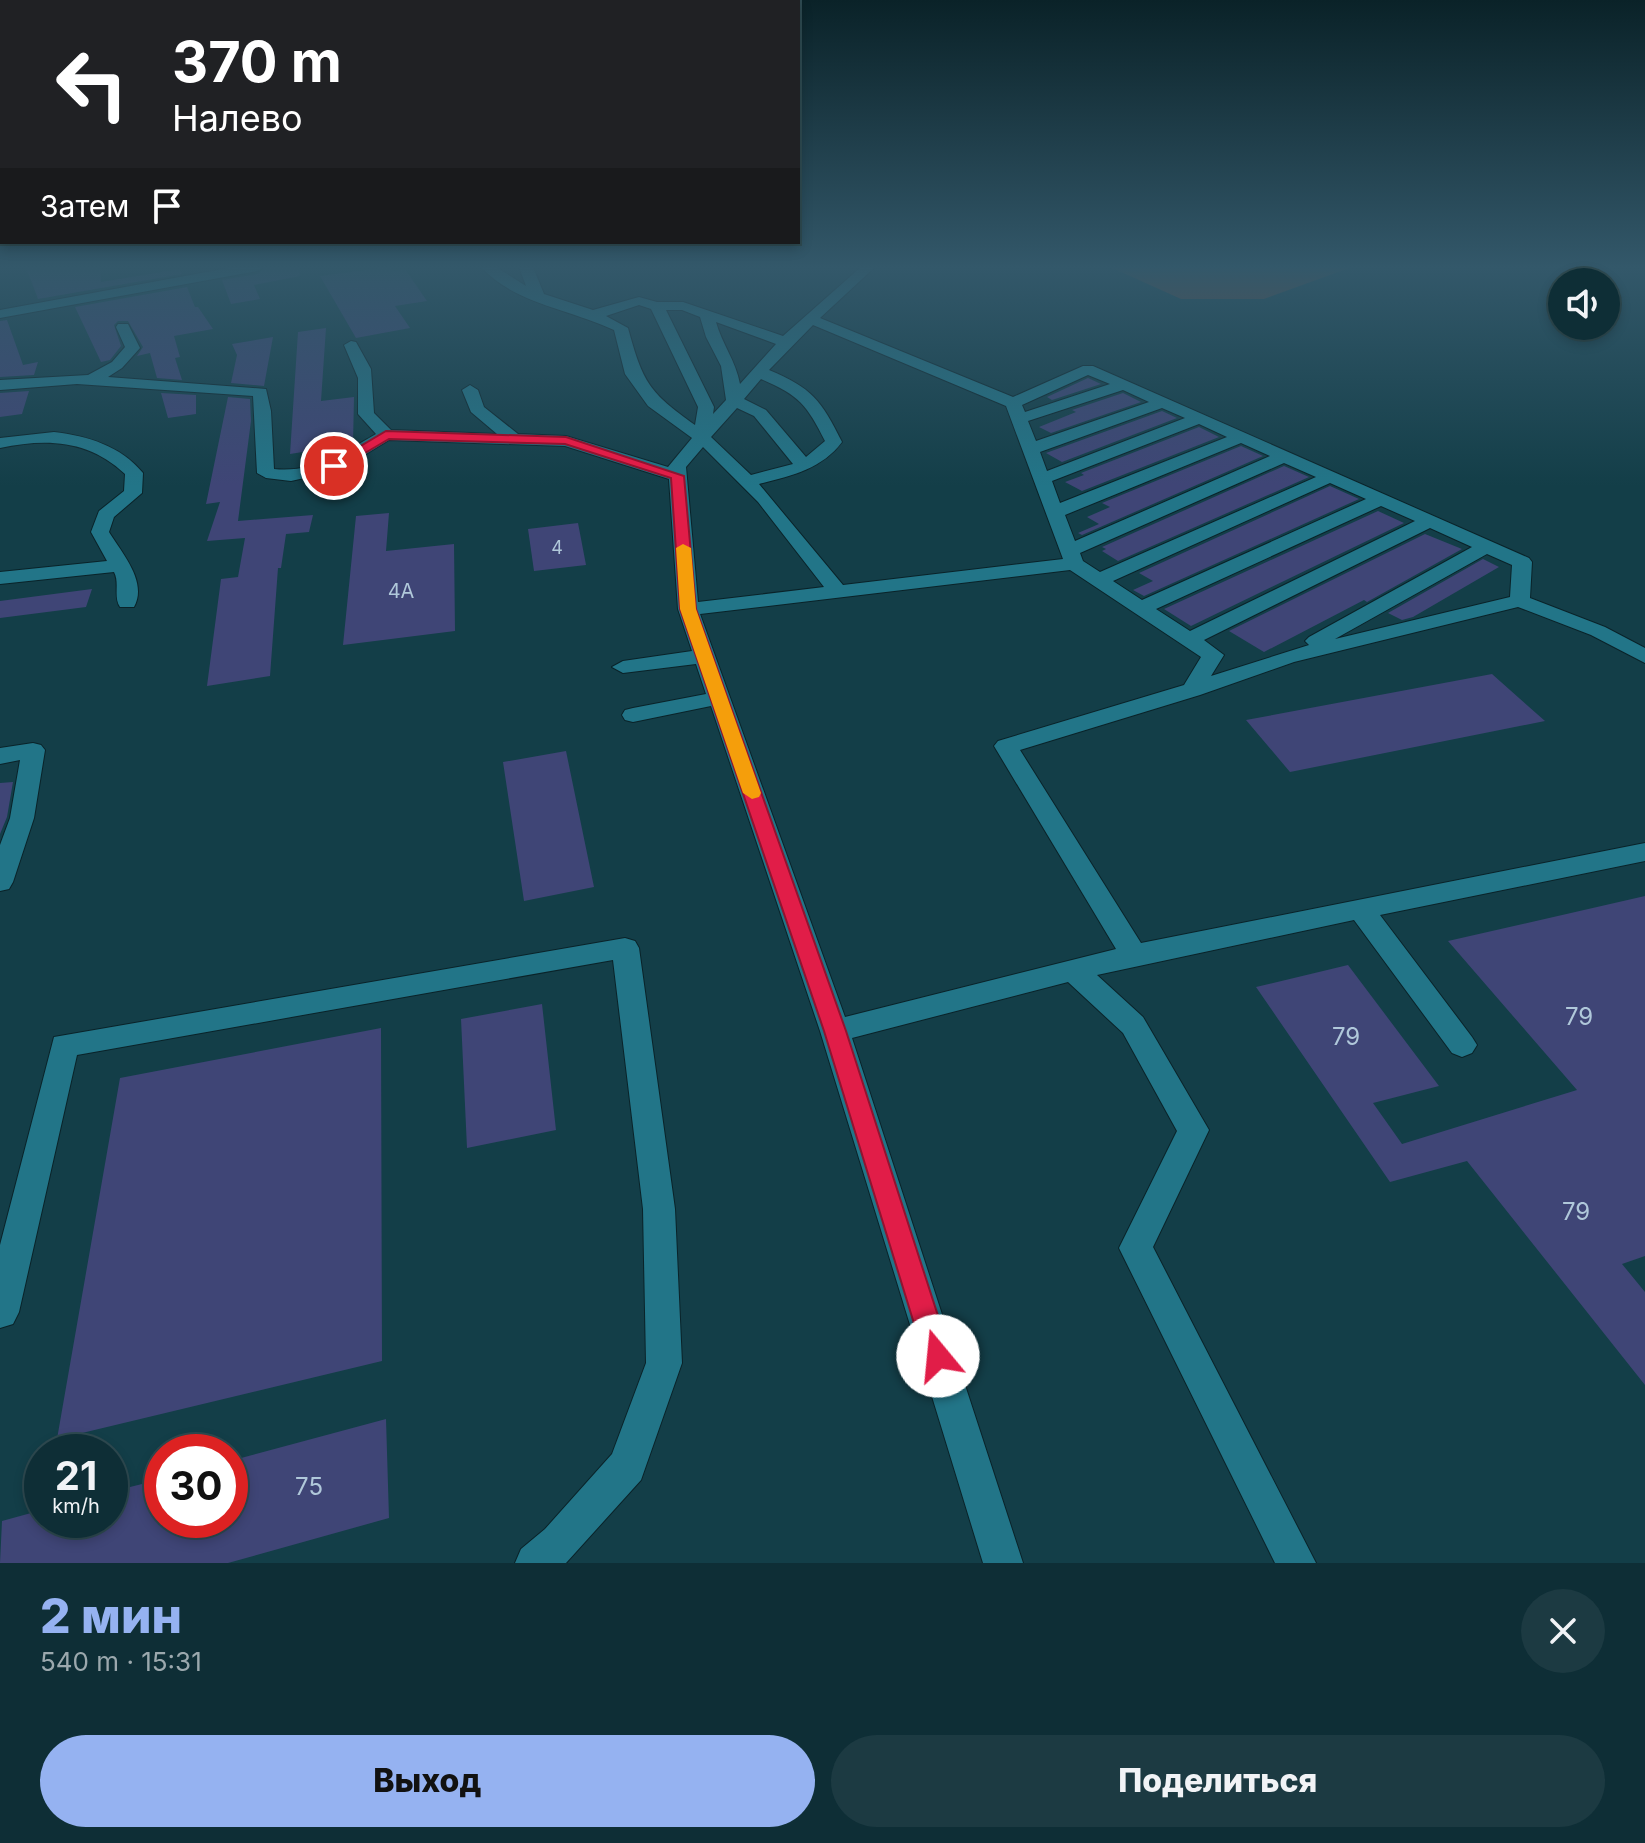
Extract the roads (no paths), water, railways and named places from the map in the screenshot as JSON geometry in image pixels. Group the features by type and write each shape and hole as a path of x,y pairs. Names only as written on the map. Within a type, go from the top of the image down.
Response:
{"street":[{"path":"91,380 117,365 133,348 129,340"},
{"path":"624,340 633,374 654,403 702,437 764,498 838,592"},
{"path":"673,340 706,407 702,437"},
{"path":"715,340 729,366 734,400"},
{"path":"779,340 785,342"},
{"path":"787,340 677,466 688,609 835,1031 1003,1563"},
{"path":"857,340 1016,411 1124,385"},
{"path":"351,345 362,359 368,385 366,414 386,435"},
{"path":"1016,411 1088,369 1522,562 1520,601"},
{"path":"747,481 803,465 826,453 834,442 822,418 797,388 759,372"},
{"path":"0,385 91,380 260,392 265,409 262,442 266,473 291,476 334,466 386,435 566,441 678,476"},
{"path":"470,390 477,409 515,440"},
{"path":"734,400 760,413 803,465"},
{"path":"1031,449 1164,402"},
{"path":"1016,411 1072,557 1099,580 1213,655 1287,657 1485,547"},
{"path":"1042,479 1200,418"},
{"path":"0,443 24,437 57,435 101,446 120,458 134,473 133,493 106,515 100,532 127,577 127,603"},
{"path":"1055,512 1242,437"},
{"path":"688,609 838,592 1072,557 1285,456"},
{"path":"1099,580 1330,477"},
{"path":"1141,608 1381,499"},
{"path":"1190,639 1430,521"},
{"path":"0,578 120,565"},
{"path":"1134,955 1006,746 1192,690 1287,657 1520,601 1598,631 1645,657"},
{"path":"1192,690 1213,655"},
{"path":"623,667 705,656"},
{"path":"633,715 719,698"},
{"path":"0,756 33,750 22,818 0,882"},
{"path":"835,1031 1134,955 1645,852"},
{"path":"1361,910 1462,1045"},
{"path":"1,1312 64,1045 625,948 659,1209 664,1363 627,1466 559,1543 535,1563"},
{"path":"1074,971 1133,1025 1193,1130 1136,1248 1296,1563"}]}
